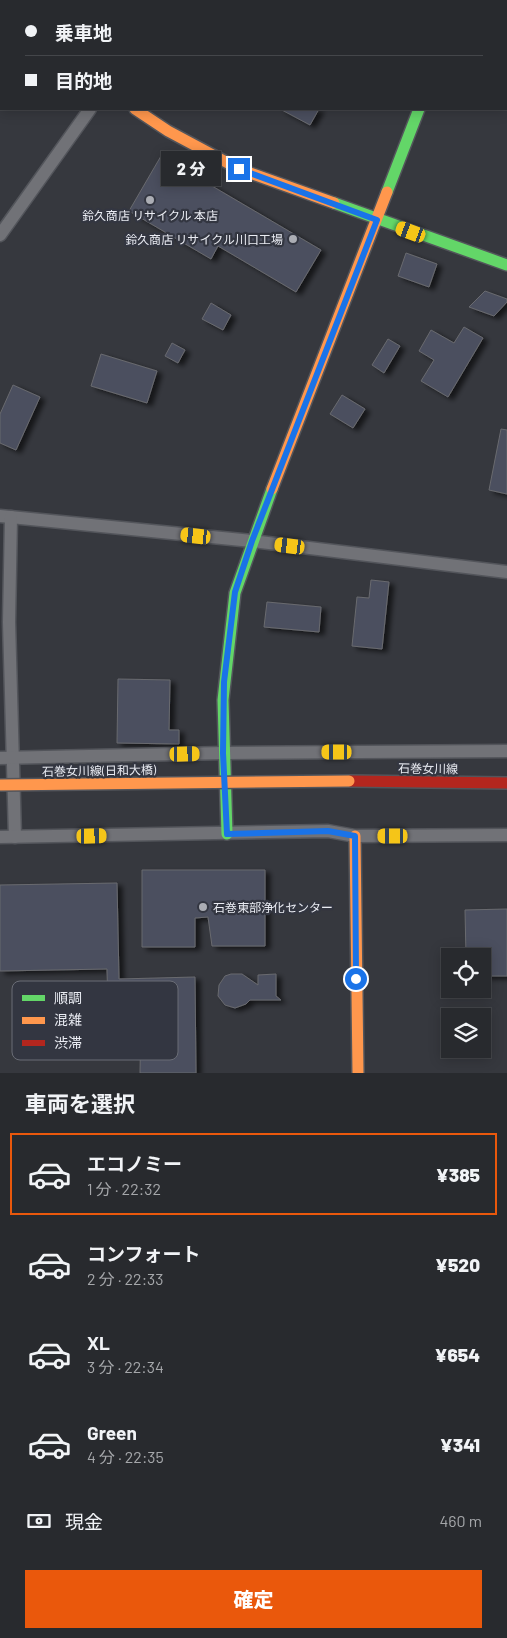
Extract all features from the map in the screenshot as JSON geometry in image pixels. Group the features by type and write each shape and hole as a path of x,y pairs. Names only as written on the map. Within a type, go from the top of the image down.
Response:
{"street":[{"path":"0,235 89,110"},
{"path":"136,110 168,131 239,169 507,265"},
{"path":"227,834 223,753 223,700 227,647 235,592 252,541 419,110"},
{"path":"15,837 6,758 6,517 252,541 507,572"},
{"path":"6,758 223,753 507,751"},
{"name":"石巻女川線","path":"349,781 507,783"},
{"name":"石巻女川線(日和大橋)","path":"0,784 349,781"},
{"path":"0,837 328,831 355,836 507,835"},
{"path":"355,836 358,1073"}],"building":[{"path":"282,110 318,110 310,125"},
{"path":"161,156 321,250 296,292 218,246 211,259 129,211"},
{"path":"406,253 437,264 429,287 398,276"},
{"path":"485,291 507,299 507,302 494,316 469,307"},
{"path":"211,303 231,315 223,330 202,319"},
{"path":"464,327 483,338 448,397 421,381 434,360 419,351 431,330 454,343"},
{"path":"388,339 400,346 384,373 372,365"},
{"path":"172,343 185,350 178,363 165,356"},
{"path":"101,354 157,371 147,403 91,386"},
{"path":"13,385 40,397 16,450 0,443 0,414"},
{"path":"342,395 365,409 353,428 330,414"},
{"path":"501,429 507,430 507,494 489,490"},
{"path":"371,580 389,582 382,649 352,646 357,597 369,598"},
{"path":"267,602 321,607 319,632 264,627"},
{"path":"118,679 170,680 169,730 179,730 179,744 117,743"},
{"path":"142,870 265,870 265,946 212,946 208,917 195,918 195,947 142,947"},
{"path":"117,883 119,979 195,977 196,1073 140,1073 140,1060 178,1060 178,981 107,981 107,969 0,971 0,885"},
{"path":"507,909 507,976 491,976 491,948 466,948 465,910"},
{"path":"242,974 258,985 258,975 276,974 276,996 281,1000 250,1000 246,1004 235,1008 225,1005 218,996 219,985 225,976"}],"traffic: fast":[{"path":"387,192 419,110"},
{"path":"334,203 507,265"},
{"path":"227,834 223,700 235,593 272,489"}],"traffic: slow":[{"path":"136,110 168,131 239,169 334,203"},
{"path":"272,489 387,192"},
{"path":"0,785 349,781"},
{"path":"355,836 358,1073"}],"traffic: jam":[{"path":"349,781 507,783"}],"place":[{"name":"鈴久商店 リサイクル 本店","path":"150,200"},
{"name":"鈴久商店 リサイクル川口工場","path":"293,239"},
{"name":"石巻東部浄化センター","path":"203,907"}],"route":[{"path":"239,169 377,220 252,541 235,592 227,647 223,700 223,753 227,834 328,831 355,836 356,979"}]}
